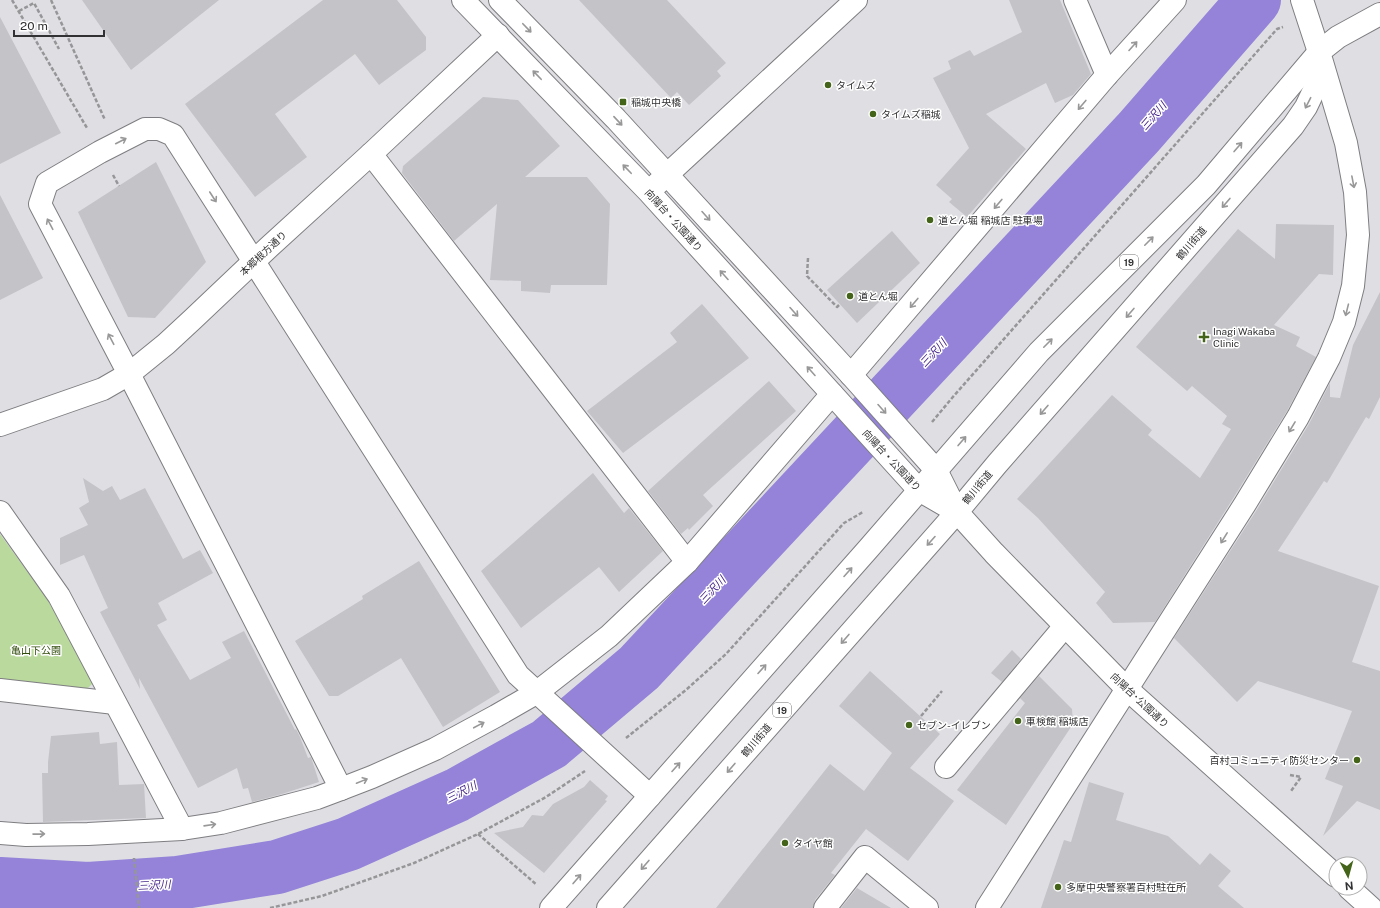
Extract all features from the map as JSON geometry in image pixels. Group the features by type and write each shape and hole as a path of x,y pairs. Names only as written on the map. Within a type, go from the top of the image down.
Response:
{"street":[{"name":"向陽台・公園通り","path":"463,0 649,192 918,490 957,512"},
{"path":"500,0 616,119 900,429 936,470 957,512"},
{"path":"649,192 856,0"},
{"path":"1075,0 1107,76"},
{"path":"858,382 1107,76 1175,0"},
{"name":"鶴川街道","path":"608,908 957,512 997,464 1293,126 1306,107 1315,88 1319,67 1320,52 1302,0"},
{"path":"987,908 1241,511 1298,417 1329,358 1344,322 1353,286 1358,236 1355,192 1346,143 1320,52 1338,37 1380,14"},
{"name":"本郷根方通り","path":"0,425 103,389 129,374 166,344 498,35"},
{"name":"19","path":"551,908 1039,352 1206,184 1320,52"},
{"path":"341,790 129,374 40,204 46,184 100,152 145,129 160,129 173,135 518,676 650,796"},
{"path":"371,154 687,562"},
{"path":"0,833 26,835 88,834 182,829 221,823 317,798 341,790 435,749 496,716 543,699 687,562 832,394"},
{"path":"0,512 59,596 182,829"},
{"name":"向陽台･公園通り","path":"957,512 994,553 1127,689 1328,869"},
{"path":"946,767 1065,626"},
{"path":"0,690 115,703"},
{"path":"825,908 865,857 927,908"},
{"path":"1358,896 1371,908"}],"path":[{"path":"12,0 88,130"},
{"path":"51,0 106,121"},
{"path":"19,11 34,4 58,49"},
{"path":"932,422 1277,29 1288,26"},
{"path":"110,171 119,186"},
{"path":"808,258 807,276 837,307 840,304"},
{"path":"625,738 687,689 726,654 844,523 869,508"},
{"path":"921,716 942,691"},
{"path":"270,908 322,896 414,863 478,834 546,797 588,769"},
{"path":"1290,775 1301,777 1291,791"},
{"path":"478,834 541,888"},
{"path":"134,856 139,908"}],"green space":[{"name":"亀山下公園","path":"0,534 47,599 94,682 83,691 0,681"}],"building":[{"path":"82,0 219,0 131,70"},
{"path":"323,0 397,0 426,37 426,50 379,85 355,54 275,114 307,157 255,197 185,104"},
{"path":"579,0 667,0 726,63 717,71 721,76 689,105 677,92 671,98"},
{"path":"1009,0 1060,0 1091,74 1073,95 1055,103 1046,83 986,114 1026,149 967,217 949,202 952,199 936,185 969,148 933,78 951,69 948,61 970,50 974,56 1022,32"},
{"path":"0,17 61,133 0,164"},
{"path":"483,97 518,100 560,146 525,177 587,177 610,204 607,285 551,285 550,293 521,291 521,281 490,280 497,204 454,241 402,173 403,166"},
{"path":"156,162 206,262 155,318 128,317 78,212"},
{"path":"0,195 43,278 0,300"},
{"path":"1276,224 1334,225 1333,275 1319,274 1274,325 1300,337 1296,346 1316,357 1287,411 1155,622 1113,623 1096,603 1105,592 1038,518 1017,499 1112,395 1152,430 1148,435 1200,478 1231,429 1222,424 1227,416 1192,386 1187,391 1136,347 1238,229 1275,259"},
{"path":"892,231 920,263 857,323 827,290"},
{"path":"1380,292 1380,397 1369,419 1366,417 1327,483 1324,481 1278,551 1379,586 1352,662 1380,671 1380,810 1357,801 1323,836 1343,786 1325,779 1352,711 1258,681 1237,702 1174,638 1256,511 1309,424 1330,383 1330,397 1340,398 1353,345"},
{"path":"702,304 749,358 623,453 587,411 677,342 670,333"},
{"path":"769,381 796,411 703,495 713,506 689,530 688,528 681,534 648,491"},
{"path":"593,473 624,513 629,508 663,551 619,592 599,567 521,628 481,571"},
{"path":"83,478 103,491 112,486 120,500 145,488 183,559 200,550 213,573 158,603 167,620 157,625 190,680 231,658 222,642 244,631 295,730 296,729 308,758 311,757 319,782 252,802 248,788 243,789 237,768 198,788 139,678 140,689 100,612 108,608 84,555 60,565 60,538 88,525 79,508 89,502"},
{"path":"419,561 500,692 443,727 401,658 338,696 329,696 295,641 363,599 362,596"},
{"path":"1012,650 1021,659 1002,682 991,673"},
{"path":"870,671 940,734 910,768 954,801 908,861 866,829 831,873 835,875 815,900 813,908 716,908 830,764 864,791 892,753 839,706"},
{"path":"1039,676 1072,709 1073,724 1006,825 957,790 1025,703 1020,698"},
{"path":"99,732 100,744 117,742 119,785 144,784 146,818 43,822 42,773 48,773 51,736"},
{"path":"590,780 608,796 605,800 607,801 544,873 494,833 523,827 532,815 543,816 553,804 584,787"},
{"path":"1089,782 1124,793 1116,820 1168,836 1200,865 1210,853 1231,871 1218,886 1244,908 1041,908 1064,840 1071,842"},
{"path":"857,888 891,908 841,908"}],"waterway":[{"name":"三沢川","path":"0,884 88,889 178,883 277,867 348,844 457,795 549,744 639,668 1139,132 1254,0"}],"place":[{"name":"タイムズ","path":"828,85"},
{"name":"稲城中央橋","path":"623,102"},
{"name":"タイムズ稲城","path":"873,114"},
{"name":"道とん堀 稲城店 駐車場","path":"930,220"},
{"name":"道とん堀","path":"850,296"},
{"name":"Inagi Wakaba Clinic","path":"1204,337"},
{"name":"車検館 稲城店","path":"1018,721"},
{"name":"セブン-イレブン","path":"909,725"},
{"name":"百村コミュニティ防災センター","path":"1357,760"},
{"name":"タイヤ館","path":"785,843"},
{"name":"多摩中央警察署百村駐在所","path":"1058,887"}]}
